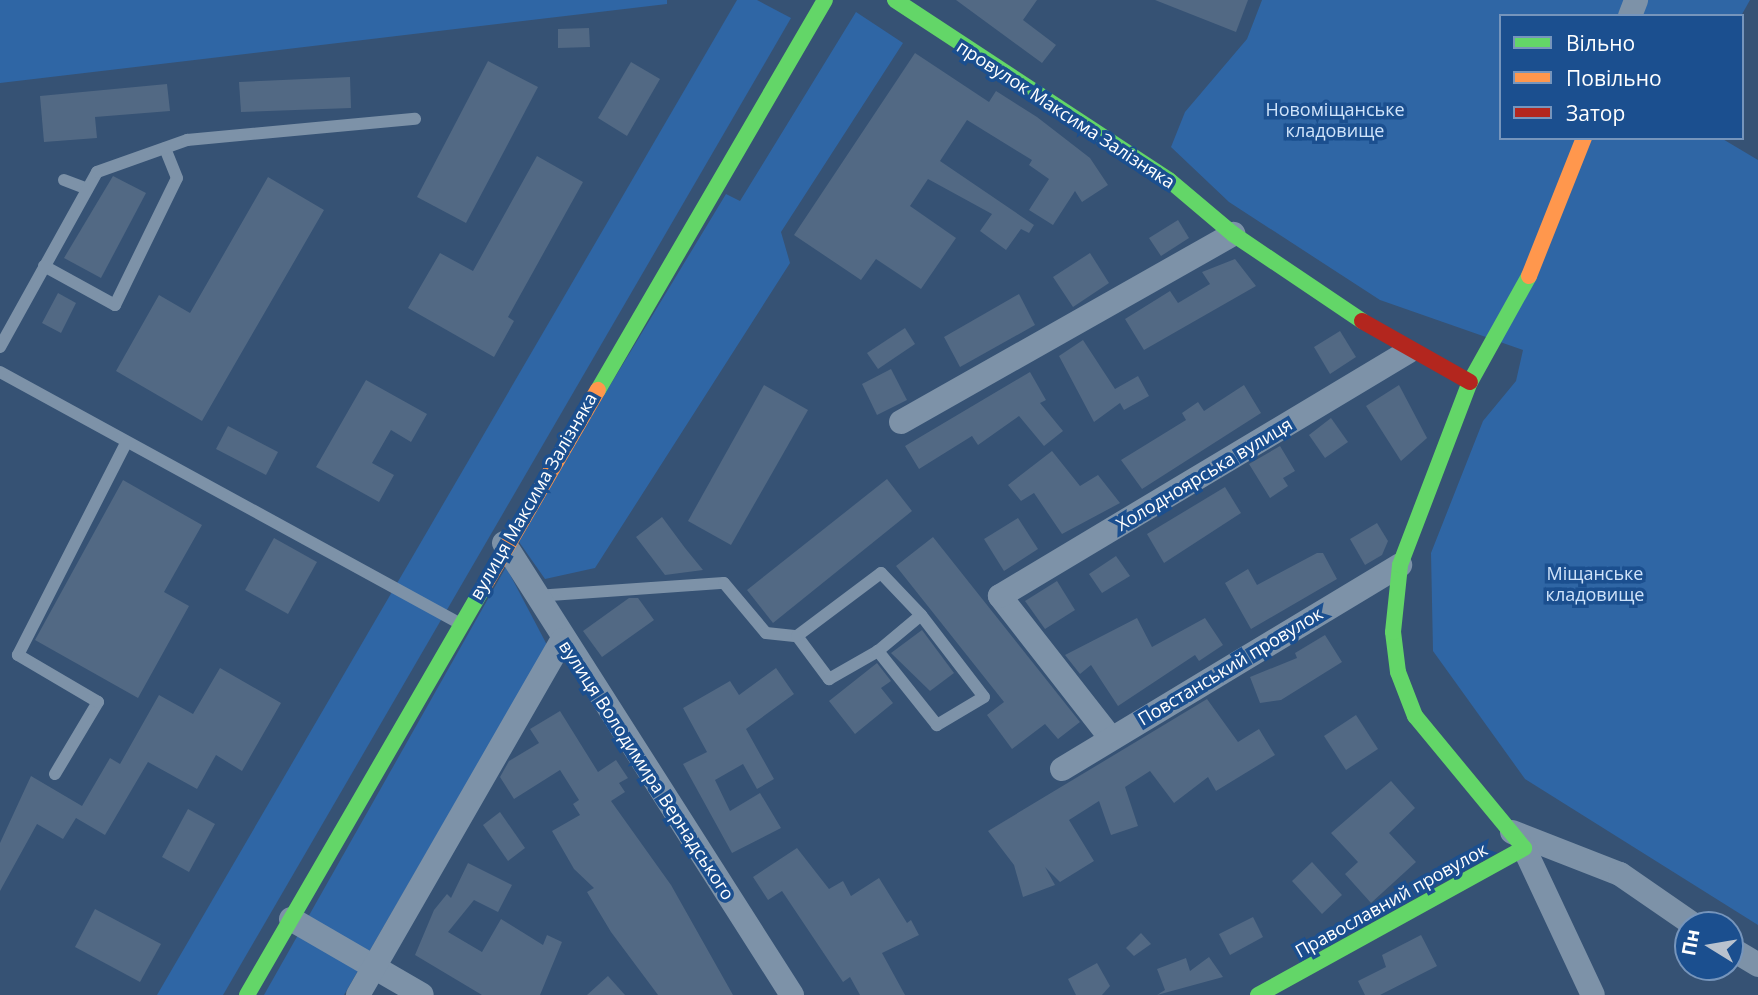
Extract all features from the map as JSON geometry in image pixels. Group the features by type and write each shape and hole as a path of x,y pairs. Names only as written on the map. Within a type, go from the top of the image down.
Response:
{"street":[{"name":"вулиця Максима Залізняка","path":"247,995 504,543 825,0"},
{"name":"провулок Максима Залізняка","path":"895,0 1169,180 1233,234 1408,352 1470,382"},
{"path":"1583,140 1538,259 1470,382 1400,565 1393,632 1398,672 1415,716 1518,840 1593,995"},
{"path":"901,422 1233,234"},
{"name":"Холодноярська вулиця","path":"1110,737 1000,596 1408,352"},
{"name":"вулиця Володимира Вернадського","path":"504,543 562,640 792,995"},
{"name":"Повстанський провулок","path":"1062,769 1110,737 1400,565"},
{"path":"358,995 562,640"},
{"path":"1518,840 1620,874 1674,911"},
{"name":"Православний провулок","path":"1258,995 1518,840"},
{"path":"291,919 422,995"}],"lane":[{"path":"0,347 97,172 187,140 415,120"},
{"path":"44,266 115,305 177,178 165,148"},
{"path":"64,180 87,189"},
{"path":"0,372 460,623"},
{"path":"55,774 97,702 18,655 126,443"},
{"path":"536,596 724,583 765,633 797,636 881,573 920,615 984,697 937,725 878,651"},
{"path":"797,636 829,679 878,651 920,615"}],"green space":[{"path":"0,0 667,0 667,4 0,83"},
{"path":"737,0 757,0 791,18 223,995 157,995"},
{"name":"Міщанське кладовище","path":"1262,0 1750,0 1742,14 1499,14 1499,140 1724,140 1758,160 1758,925 1744,916 1744,911 1736,911 1525,779 1433,651 1431,553 1483,421 1516,381 1523,350 1380,300 1229,202 1171,147 1185,112 1247,39"},
{"path":"856,12 903,43 781,232 790,263 595,568 545,579 517,539 726,194 740,201"},
{"path":"506,567 547,645 344,995 264,995"}],"building":[{"path":"956,0 1037,0 1023,20 1056,45 1042,63"},
{"path":"1155,0 1248,0 1236,32"},
{"path":"589,28 590,47 558,48 558,29"},
{"path":"915,53 989,102 996,91 1037,117 1090,158 1108,185 1082,202 1075,191 1053,225 1029,210 1049,179 1029,165 1032,160 967,120 940,161 1034,225 1029,233 1021,229 1006,250 980,231 992,214 928,179 910,206 956,238 921,289 876,259 861,280 794,235"},
{"path":"488,61 538,87 466,223 417,197"},
{"path":"631,62 660,79 627,136 598,118"},
{"path":"350,77 351,108 241,112 239,82"},
{"path":"167,84 170,111 95,117 97,138 44,142 40,96"},
{"path":"537,156 583,182 508,317 514,321 494,357 408,308 440,253 473,271"},
{"path":"113,176 146,193 101,278 64,258"},
{"path":"268,177 324,210 202,421 116,371 159,295 190,313"},
{"path":"1178,220 1189,238 1161,256 1149,238"},
{"path":"1090,253 1109,283 1073,307 1053,277"},
{"path":"1235,259 1256,286 1144,350 1125,319 1170,291 1178,303 1210,284 1202,272"},
{"path":"58,293 76,303 61,333 42,323"},
{"path":"1019,294 1035,325 960,367 944,337"},
{"path":"905,328 915,344 878,369 867,353"},
{"path":"1340,331 1356,357 1330,374 1314,347"},
{"path":"1083,340 1115,389 1138,376 1149,396 1124,410 1120,403 1094,422 1059,356"},
{"path":"891,369 907,400 877,415 862,384"},
{"path":"1030,372 1046,400 1040,403 1063,431 1044,446 1019,416 978,445 972,436 919,469 905,446"},
{"path":"366,380 427,414 411,442 391,430 372,463 394,475 379,502 316,467"},
{"path":"764,385 808,410 731,545 688,521"},
{"path":"1244,385 1261,413 1142,489 1121,460 1186,420 1182,413 1198,402 1204,411"},
{"path":"1399,385 1427,438 1401,461 1366,406"},
{"path":"1331,418 1348,442 1325,458 1309,435"},
{"path":"228,426 278,452 266,475 216,449"},
{"path":"1280,446 1295,471 1283,478 1288,486 1270,498 1249,464"},
{"path":"1052,451 1080,486 1098,475 1120,503 1062,534 1034,493 1021,501 1008,485"},
{"path":"887,479 912,511 773,623 747,590"},
{"path":"123,480 202,525 164,592 189,606 138,698 35,640"},
{"path":"1225,487 1241,513 1164,563 1147,534"},
{"path":"662,517 703,570 665,575 636,537"},
{"path":"1018,518 1038,549 1004,571 984,539"},
{"path":"1377,523 1388,541 1382,555 1365,565 1350,539"},
{"path":"933,537 1080,722 1058,739 1045,724 1012,749 987,715 1004,702 896,566"},
{"path":"274,538 317,562 288,614 245,590"},
{"path":"1317,553 1323,553 1337,579 1251,629 1225,583 1248,569 1257,585"},
{"path":"1116,556 1130,576 1102,593 1089,574"},
{"path":"1057,581 1075,610 1045,629 1025,601"},
{"path":"629,598 638,598 654,620 602,657 583,631"},
{"path":"1137,618 1152,647 1205,618 1223,645 1199,661 1195,655 1118,706 1091,665 1080,674 1065,655"},
{"path":"922,630 954,673 930,691 891,653"},
{"path":"1325,635 1342,662 1281,700 1260,703 1250,677 1297,658 1295,653"},
{"path":"877,663 891,681 881,688 893,703 855,734 829,701"},
{"path":"220,668 281,703 242,771 216,755 197,789 148,762 105,835 76,818 63,839 37,824 0,891 0,843 31,776 82,806 110,758 120,764 159,695 193,714"},
{"path":"776,668 794,694 746,729 774,779 757,789 743,764 715,780 730,811 760,793 781,828 732,853 683,764 707,752 683,708 730,681 739,695"},
{"path":"1207,699 1238,742 1259,729 1275,755 1216,791 1208,777 1174,803 1150,771 1125,787 1138,826 1111,835 1099,801 1069,820 1094,861 1060,882 1045,867 1055,885 1023,897 1014,865 988,831"},
{"path":"560,711 598,772 616,760 628,778 619,783 625,792 611,801 671,885 733,995 658,995 611,932 587,892 594,888 574,869 552,831 580,815 573,804 579,800 560,770 514,799 500,777 509,761 539,743 530,729"},
{"path":"1356,715 1378,749 1346,770 1324,736"},
{"path":"1391,781 1415,808 1389,833 1416,862 1371,903 1345,874 1358,862 1331,833"},
{"path":"188,809 215,824 189,872 162,857"},
{"path":"500,812 525,848 508,861 483,825"},
{"path":"797,848 829,889 843,881 851,896 879,878 907,923 911,920 919,935 882,953 905,995 860,995 850,977 843,982 782,891 768,900 753,877"},
{"path":"1312,862 1342,895 1322,914 1292,881"},
{"path":"468,863 512,885 498,912 474,900 448,932 482,952 501,919 543,945 547,935 562,942 540,995 482,995 415,955 434,910 447,894 451,898"},
{"path":"95,909 161,944 140,982 75,947"},
{"path":"1253,917 1263,937 1230,955 1219,934"},
{"path":"1141,933 1151,944 1134,956 1126,948"},
{"path":"1421,935 1437,966 1380,995 1365,995 1358,981 1386,967 1382,955"},
{"path":"1209,957 1223,977 1157,995 1165,990 1157,969 1186,958 1190,971"},
{"path":"1097,963 1110,986 1102,995 1076,995 1068,979"},
{"path":"608,976 625,995 587,995"}],"traffic: fast":[{"path":"598,390 825,0"},
{"path":"895,0 1169,180 1233,234 1362,321"},
{"path":"1258,995 1524,848 1415,716 1398,672 1393,632 1400,565 1470,382 1529,276"},
{"path":"247,995 483,588"}],"traffic: slow":[{"path":"1529,276 1583,140"},
{"path":"483,588 598,390"}],"traffic: jam":[{"path":"1362,321 1470,382"}],"park label":[{"name":"Новоміщанське кладовище","path":"1335,120"}]}
